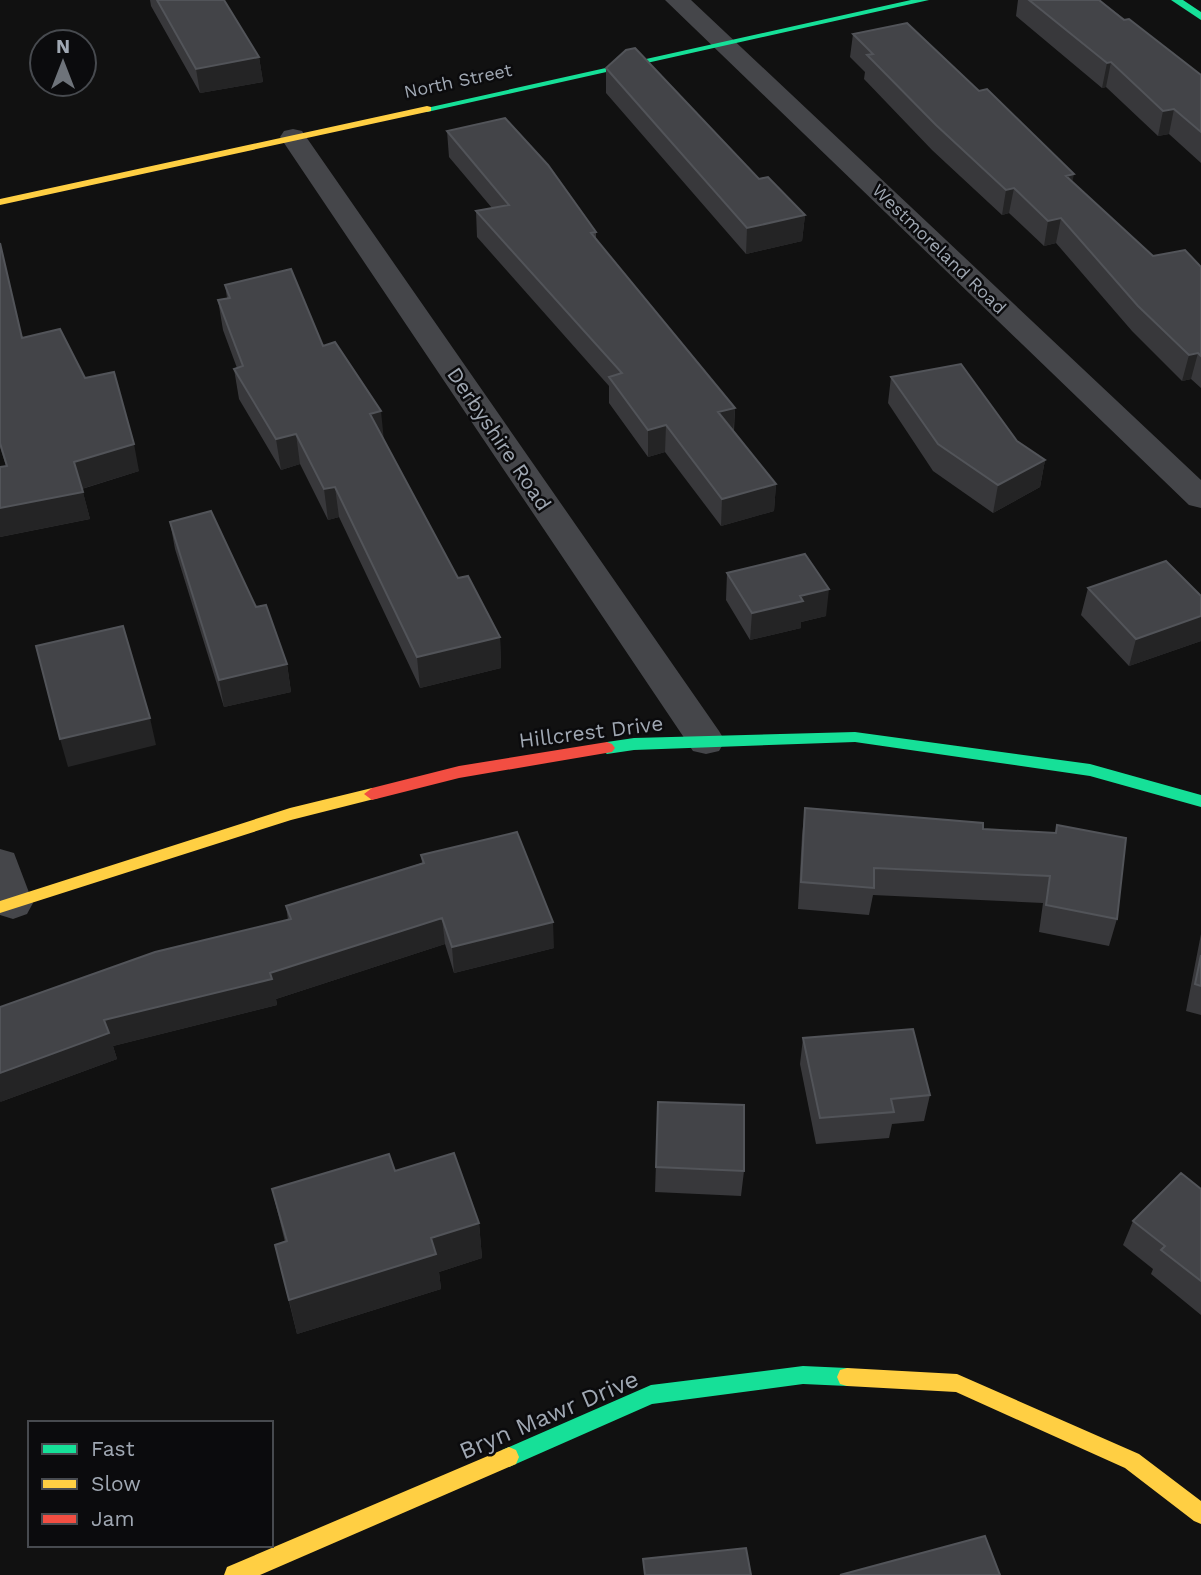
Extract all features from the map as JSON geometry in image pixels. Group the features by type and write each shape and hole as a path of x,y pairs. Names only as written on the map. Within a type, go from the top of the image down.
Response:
{"street":[{"name":"Westmoreland Road","path":"677,0 1201,498"},
{"name":"North Street","path":"0,202 924,0"},
{"path":"1176,0 1201,17"},
{"name":"Derbyshire Road","path":"293,137 706,741"},
{"name":"Hillcrest Drive","path":"6,905 290,814 459,772 634,744 855,737 1090,770 1201,801"},
{"path":"0,864 6,905"},
{"name":"Bryn Mawr Drive","path":"235,1575 651,1395 803,1375 957,1383 1132,1461 1201,1514"}],"building":[{"path":"157,0 224,0 259,57 196,69"},
{"path":"1029,0 1099,0 1124,20 1129,19 1201,75 1201,132 1174,109 1163,111 1111,62 1107,63"},
{"path":"907,23 979,91 987,89 1074,174 1066,176 1153,256 1185,250 1201,267 1201,356 1198,353 1189,355 1138,306 1061,218 1048,221 1014,188 1006,190 936,125 867,55 873,54 853,34"},
{"path":"635,48 759,179 768,177 805,215 747,228 606,68 626,50"},
{"path":"505,118 548,165 596,232 591,233 735,408 718,412 776,484 722,499 666,425 648,430 609,377 622,373 476,211 509,205 447,131"},
{"path":"0,243 22,338 60,329 85,378 114,372 134,444 74,462 83,492 0,508 0,467 7,466 0,443"},
{"path":"291,269 323,346 335,342 381,411 370,414 458,578 468,576 500,637 417,657 335,487 324,489 296,434 276,439 234,369 243,366 218,300 230,298 225,285"},
{"path":"961,364 1017,441 1045,460 998,485 938,444 891,377"},
{"path":"211,511 256,607 266,605 287,664 219,680 170,522"},
{"path":"805,554 829,589 800,596 803,601 752,613 727,573"},
{"path":"1166,561 1201,596 1201,616 1136,639 1088,588"},
{"path":"123,626 150,718 60,739 36,646"},
{"path":"805,808 983,823 983,829 1056,833 1057,825 1126,838 1117,919 1046,905 1050,876 874,868 874,888 801,882"},
{"path":"517,832 553,922 452,947 442,918 270,973 272,979 104,1020 109,1033 0,1073 0,1007 155,952 291,919 286,906 424,863 421,855"},
{"path":"1201,955 1201,986 1195,984"},
{"path":"913,1029 930,1095 891,1099 894,1112 820,1118 803,1038"},
{"path":"658,1102 744,1105 744,1171 656,1167"},
{"path":"454,1153 479,1223 431,1238 436,1254 289,1300 275,1245 287,1241 272,1189 389,1154 395,1171"},
{"path":"1181,1173 1201,1189 1201,1281 1161,1250 1165,1246 1133,1221"},
{"path":"985,1536 1000,1575 840,1575"},
{"path":"746,1548 751,1575 645,1575 643,1559"}],"traffic: fast":[{"path":"427,109 924,0"},
{"path":"1176,0 1201,17"},
{"path":"607,748 634,744 855,737 1090,770 1201,801"},
{"path":"509,1457 651,1395 803,1375 847,1377"}],"traffic: slow":[{"path":"0,202 427,109"},
{"path":"0,907 290,814 372,794"},
{"path":"847,1377 957,1383 1132,1461 1201,1514"},
{"path":"235,1575 509,1457"}],"traffic: jam":[{"path":"372,794 459,772 607,748"}]}
